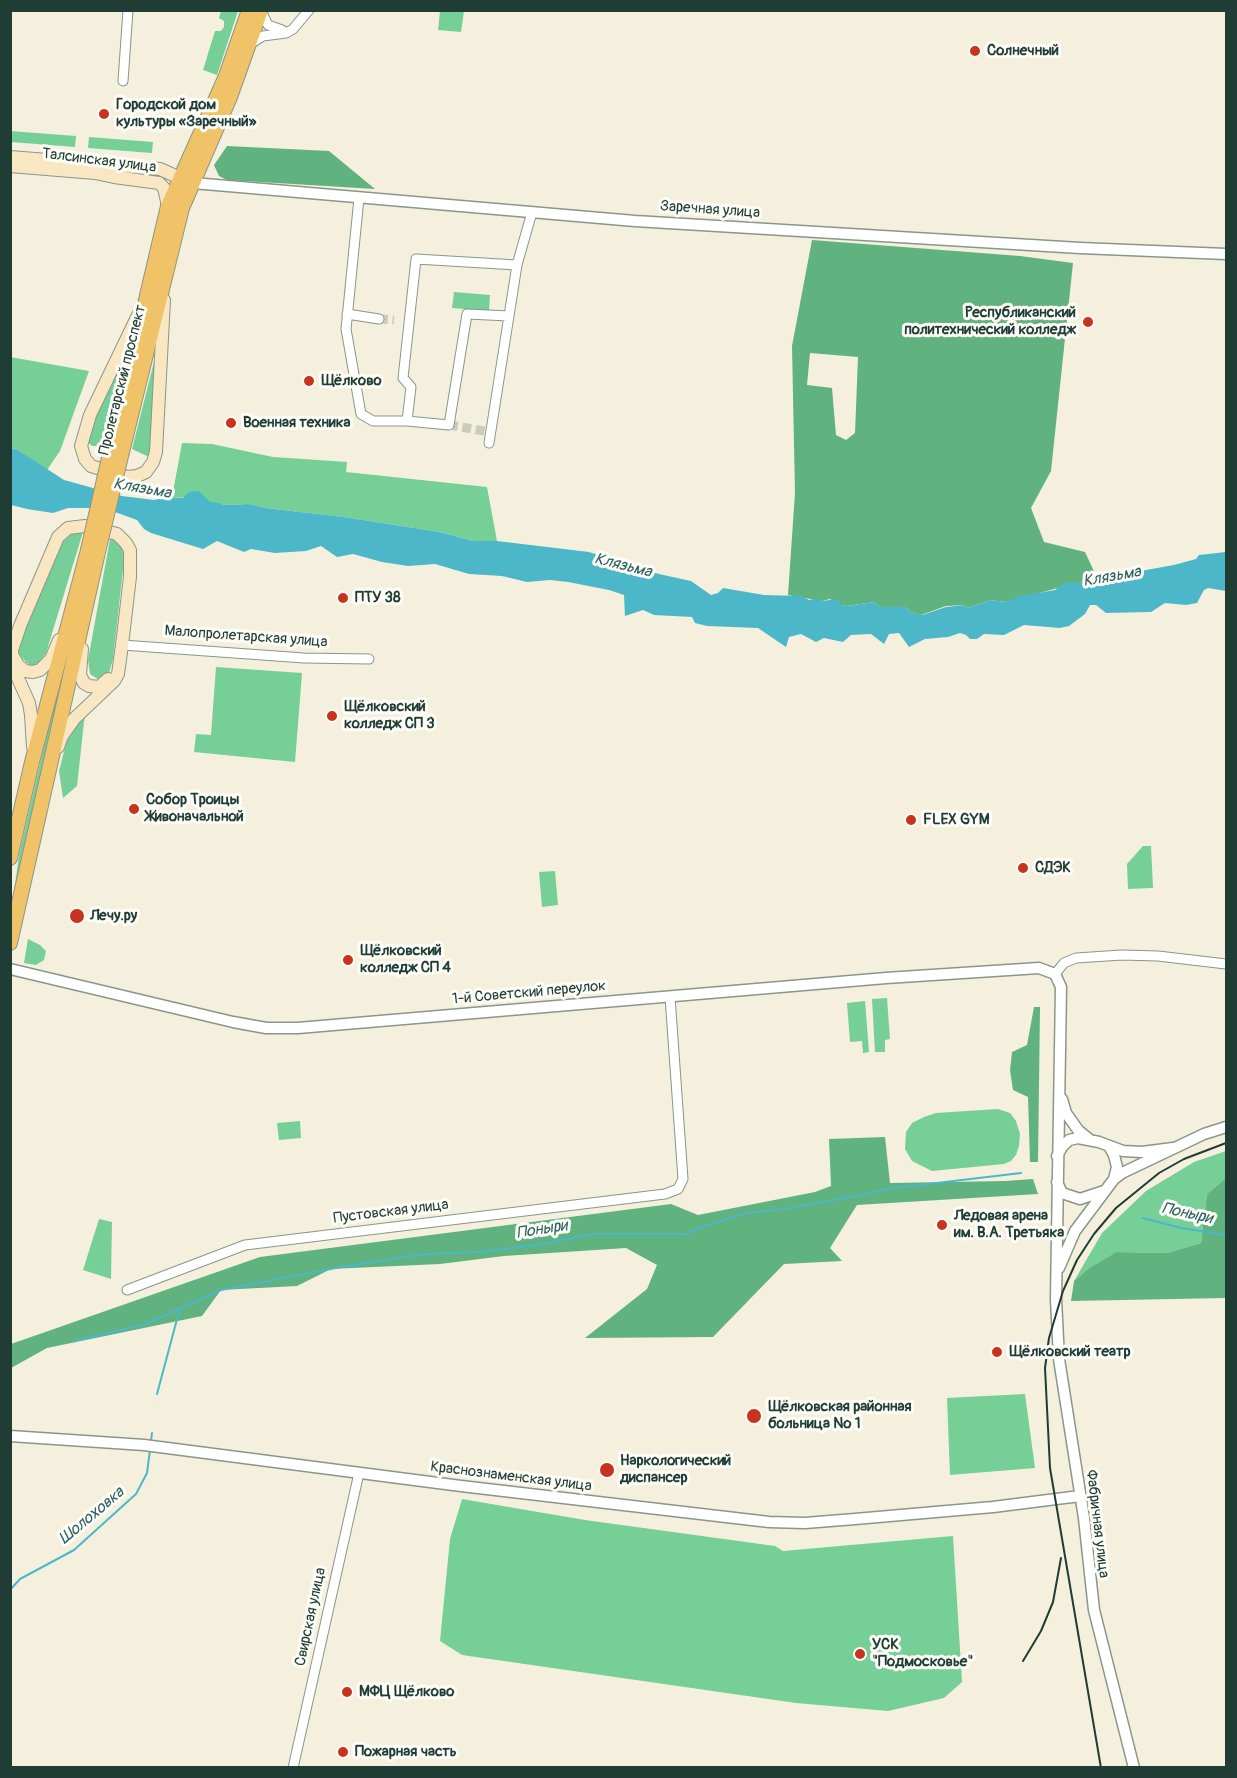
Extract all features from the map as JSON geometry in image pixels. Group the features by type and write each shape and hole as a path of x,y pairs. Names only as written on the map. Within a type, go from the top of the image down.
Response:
{"main road":[{"name":"Пролетарский проспект","path":"157,280 182,208 187,180 249,10"},
{"name":"Пролетарский проспект","path":"10,858 32,762 93,551 157,280 168,206 187,180 230,98 261,10"},
{"name":"Талсинская улица","path":"10,157 160,169 187,180"},
{"name":"Талсинская улица","path":"10,166 94,173 159,183 165,188 168,206"},
{"path":"157,280 156,452 146,472 137,477 127,477 91,466 85,459 81,446 90,415 157,280"},
{"path":"32,762 32,715 29,703 12,668 12,650 54,544 62,532 78,525 117,534 130,550 130,577 118,674 114,681 69,725 62,736 52,765"},
{"name":"Пролетарский проспект","path":"10,943 52,765 88,571"},
{"path":"12,650 15,660 25,671 37,672 47,664 88,571"},
{"path":"88,571 80,658 82,679 89,686 99,687 107,681 121,651"}],"street":[{"path":"123,81 128,10"},
{"path":"261,10 265,21 272,28 286,30 296,27"},
{"path":"250,44 263,36 286,33 296,27 309,10"},
{"name":"Заречная улица","path":"187,180 359,198 532,212 932,240 1227,254"},
{"path":"359,198 346,328 361,414 373,421 449,425 467,314 509,316"},
{"path":"489,443 517,265 532,212"},
{"path":"407,421 411,387 403,378 417,259 517,265"},
{"path":"347,314 379,319"},
{"name":"Малопролетарская улица","path":"121,651 369,659"},
{"path":"1055,974 1064,963 1076,958 1122,955 1158,956 1227,964"},
{"name":"1-й Советский переулок","path":"10,969 266,1028 297,1028 886,978 1039,968 1055,974"},
{"name":"Фабричная улица","path":"1055,974 1060,987 1056,1280 1059,1359 1080,1496 1094,1610 1134,1767"},
{"name":"Пустовская улица","path":"127,1290 245,1245 665,1194 678,1190 683,1179 670,997"},
{"name":"Фабричная улица","path":"1059,1087 1066,1113 1078,1130 1089,1139 1123,1151 1142,1152 1173,1148"},
{"path":"1114,1179 1173,1148 1204,1134 1227,1127"},
{"path":"1057,1157 1062,1147 1070,1140 1089,1139"},
{"path":"1109,1146 1117,1167 1114,1179"},
{"path":"1057,1178 1062,1192 1080,1199 1104,1191"},
{"name":"Фабричная улица","path":"1056,1280 1075,1231 1114,1179"},
{"name":"Краснознаменская улица","path":"10,1436 157,1446 359,1473 769,1522 805,1523 878,1517 993,1507 1080,1496"},
{"name":"Свирская улица","path":"293,1767 359,1473"}],"green space":[{"path":"221,11 238,11 217,75 203,70 215,31 221,31 224,27 224,21 219,18"},
{"path":"440,11 464,11 461,32 438,30"},
{"path":"10,131 76,136 75,147 11,142"},
{"path":"89,137 153,142 152,153 88,148"},
{"path":"227,146 329,151 375,189 227,180 219,176 214,165"},
{"path":"812,240 1020,256 1073,263 1051,471 1031,508 1044,542 1085,552 1099,582 1077,583 1005,602 991,600 967,608 965,605 946,606 921,615 905,607 880,607 874,602 847,606 830,599 822,601 788,595 795,493 792,346","holes":["810,353 858,357 855,433 846,440 836,435 832,388 807,385"]},
{"path":"454,292 490,295 489,311 452,308"},
{"path":"10,357 89,371 60,451 47,470 18,450 11,448"},
{"path":"155,358 152,439 149,457 132,449"},
{"path":"122,361 103,446 92,446 87,441 92,422"},
{"path":"182,443 212,444 273,457 347,462 346,472 487,487 497,541 473,541 440,532 249,504 223,505 210,503 205,499 172,497"},
{"path":"83,532 46,653 38,663 32,666 18,653 19,646 63,542 73,533"},
{"path":"110,539 118,542 122,548 124,561 113,659 109,673 105,678 99,680 90,674 88,660"},
{"path":"216,667 302,673 295,762 194,752 196,734 211,735"},
{"path":"61,672 64,673 14,892 19,855"},
{"path":"85,713 77,786 63,798 59,771 68,736"},
{"path":"1143,846 1151,846 1153,888 1128,889 1127,864"},
{"path":"555,871 558,905 542,907 539,872"},
{"path":"28,939 46,951 44,960 36,965 24,963"},
{"path":"887,998 890,1039 885,1040 885,1052 875,1052 872,999"},
{"path":"865,1001 869,1052 863,1053 862,1041 850,1042 847,1003"},
{"path":"1034,1007 1040,1007 1038,1162 1030,1162 1028,1097 1013,1090 1010,1070 1012,1052 1027,1045"},
{"path":"998,1109 1010,1113 1016,1121 1020,1134 1016,1155 1011,1161 1004,1164 932,1171 912,1161 905,1149 906,1132 912,1123 924,1117 936,1113"},
{"path":"300,1121 301,1138 279,1140 277,1123"},
{"path":"885,1137 890,1183 1033,1179 1038,1194 857,1205 830,1248 842,1261 784,1264 713,1337 585,1338 647,1289 657,1265 626,1248 504,1256 440,1264 331,1269 297,1286 221,1290 202,1316 47,1348 11,1368 11,1344 260,1257 671,1204 698,1215 815,1192 831,1186 829,1139"},
{"path":"1226,1151 1226,1178 1207,1194 1201,1243 1167,1253 1116,1252 1089,1268 1074,1281 1102,1233 1146,1191 1194,1162"},
{"path":"1226,1178 1226,1298 1071,1301 1074,1281 1089,1268 1116,1252 1167,1253 1201,1243 1207,1194"},
{"path":"99,1219 112,1222 111,1279 83,1270"},
{"path":"1025,1394 1035,1468 950,1475 947,1398"},
{"path":"462,1499 585,1520 775,1546 783,1551 953,1536 962,1682 944,1698 888,1711 796,1703 462,1655 440,1641 450,1539"}],"water":[{"name":"Клязьма","path":"10,448 18,450 64,480 122,496 154,500 168,497 183,498 189,492 195,491 200,492 210,502 223,505 249,504 440,532 473,541 497,541 589,552 659,574 691,581 711,595 723,588 764,595 802,596 809,600 837,599 841,605 847,606 874,602 880,607 905,607 911,612 922,615 946,607 965,605 967,608 991,600 1005,602 1021,596 1055,590 1064,583 1099,582 1107,577 1174,565 1196,559 1199,555 1226,552 1226,591 1208,588 1204,590 1197,603 1186,605 1165,603 1151,612 1106,613 1096,605 1090,605 1085,614 1069,626 1060,628 1024,625 1004,635 984,634 977,639 970,639 960,633 948,637 925,639 909,647 899,633 889,634 884,644 871,634 851,635 843,642 824,638 816,642 801,634 789,637 786,647 758,628 707,626 695,623 692,617 654,615 643,610 625,616 624,595 568,582 550,580 527,582 502,576 469,574 435,564 408,566 382,562 353,554 337,557 321,546 306,551 275,553 251,549 244,552 217,541 203,549 151,533 144,529 137,520 115,512 68,508 53,513 11,505"}],"waterway":[{"name":"Поныри","path":"73,1341 146,1324 221,1290 341,1267 425,1254 480,1252 543,1244 592,1234 686,1234 747,1213 864,1195 886,1189 1021,1173"},
{"name":"Поныри","path":"1143,1218 1181,1228 1226,1235"},
{"name":"Шолоховка","path":"157,1394 180,1308"},
{"name":"Шолоховка","path":"151,1441 152,1433"},
{"name":"Шолоховка","path":"10,1590 20,1579 74,1550 136,1494 147,1473 150,1450"}],"tunnel":[{"path":"379,319 394,320"},
{"path":"449,425 490,432"}],"railway":[{"path":"1101,1768 1050,1468 1045,1368 1049,1338 1063,1291 1077,1260 1094,1234 1116,1208 1159,1173 1184,1159 1226,1143"},
{"path":"1023,1661 1041,1631 1053,1602 1061,1558"}],"place":[{"name":"Солнечный","path":"975,51"},
{"name":"Городской дом культуры «Заречный»","path":"104,114"},
{"name":"Республиканский политехнический колледж","path":"1088,322"},
{"name":"Щёлково","path":"309,381"},
{"name":"Военная техника","path":"231,423"},
{"name":"ПТУ 38","path":"343,598"},
{"name":"Щёлковский колледж СП 3","path":"332,716"},
{"name":"Собор Троицы Живоначальной","path":"134,809"},
{"name":"FLEX GYM","path":"911,820"},
{"name":"СДЭК","path":"1023,868"},
{"name":"Лечу.ру","path":"77,916"},
{"name":"Щёлковский колледж СП 4","path":"348,960"},
{"name":"Ледовая арена им. В.А. Третьяка","path":"942,1225"},
{"name":"Щёлковский театр","path":"997,1352"},
{"name":"Щёлковская районная больница № 1","path":"754,1416"},
{"name":"Наркологический диспансер","path":"607,1470"},
{"name":"УСК \"Подмосковье\"","path":"860,1654"},
{"name":"МФЦ Щёлково","path":"347,1692"},
{"name":"Пожарная часть","path":"343,1752"}]}
